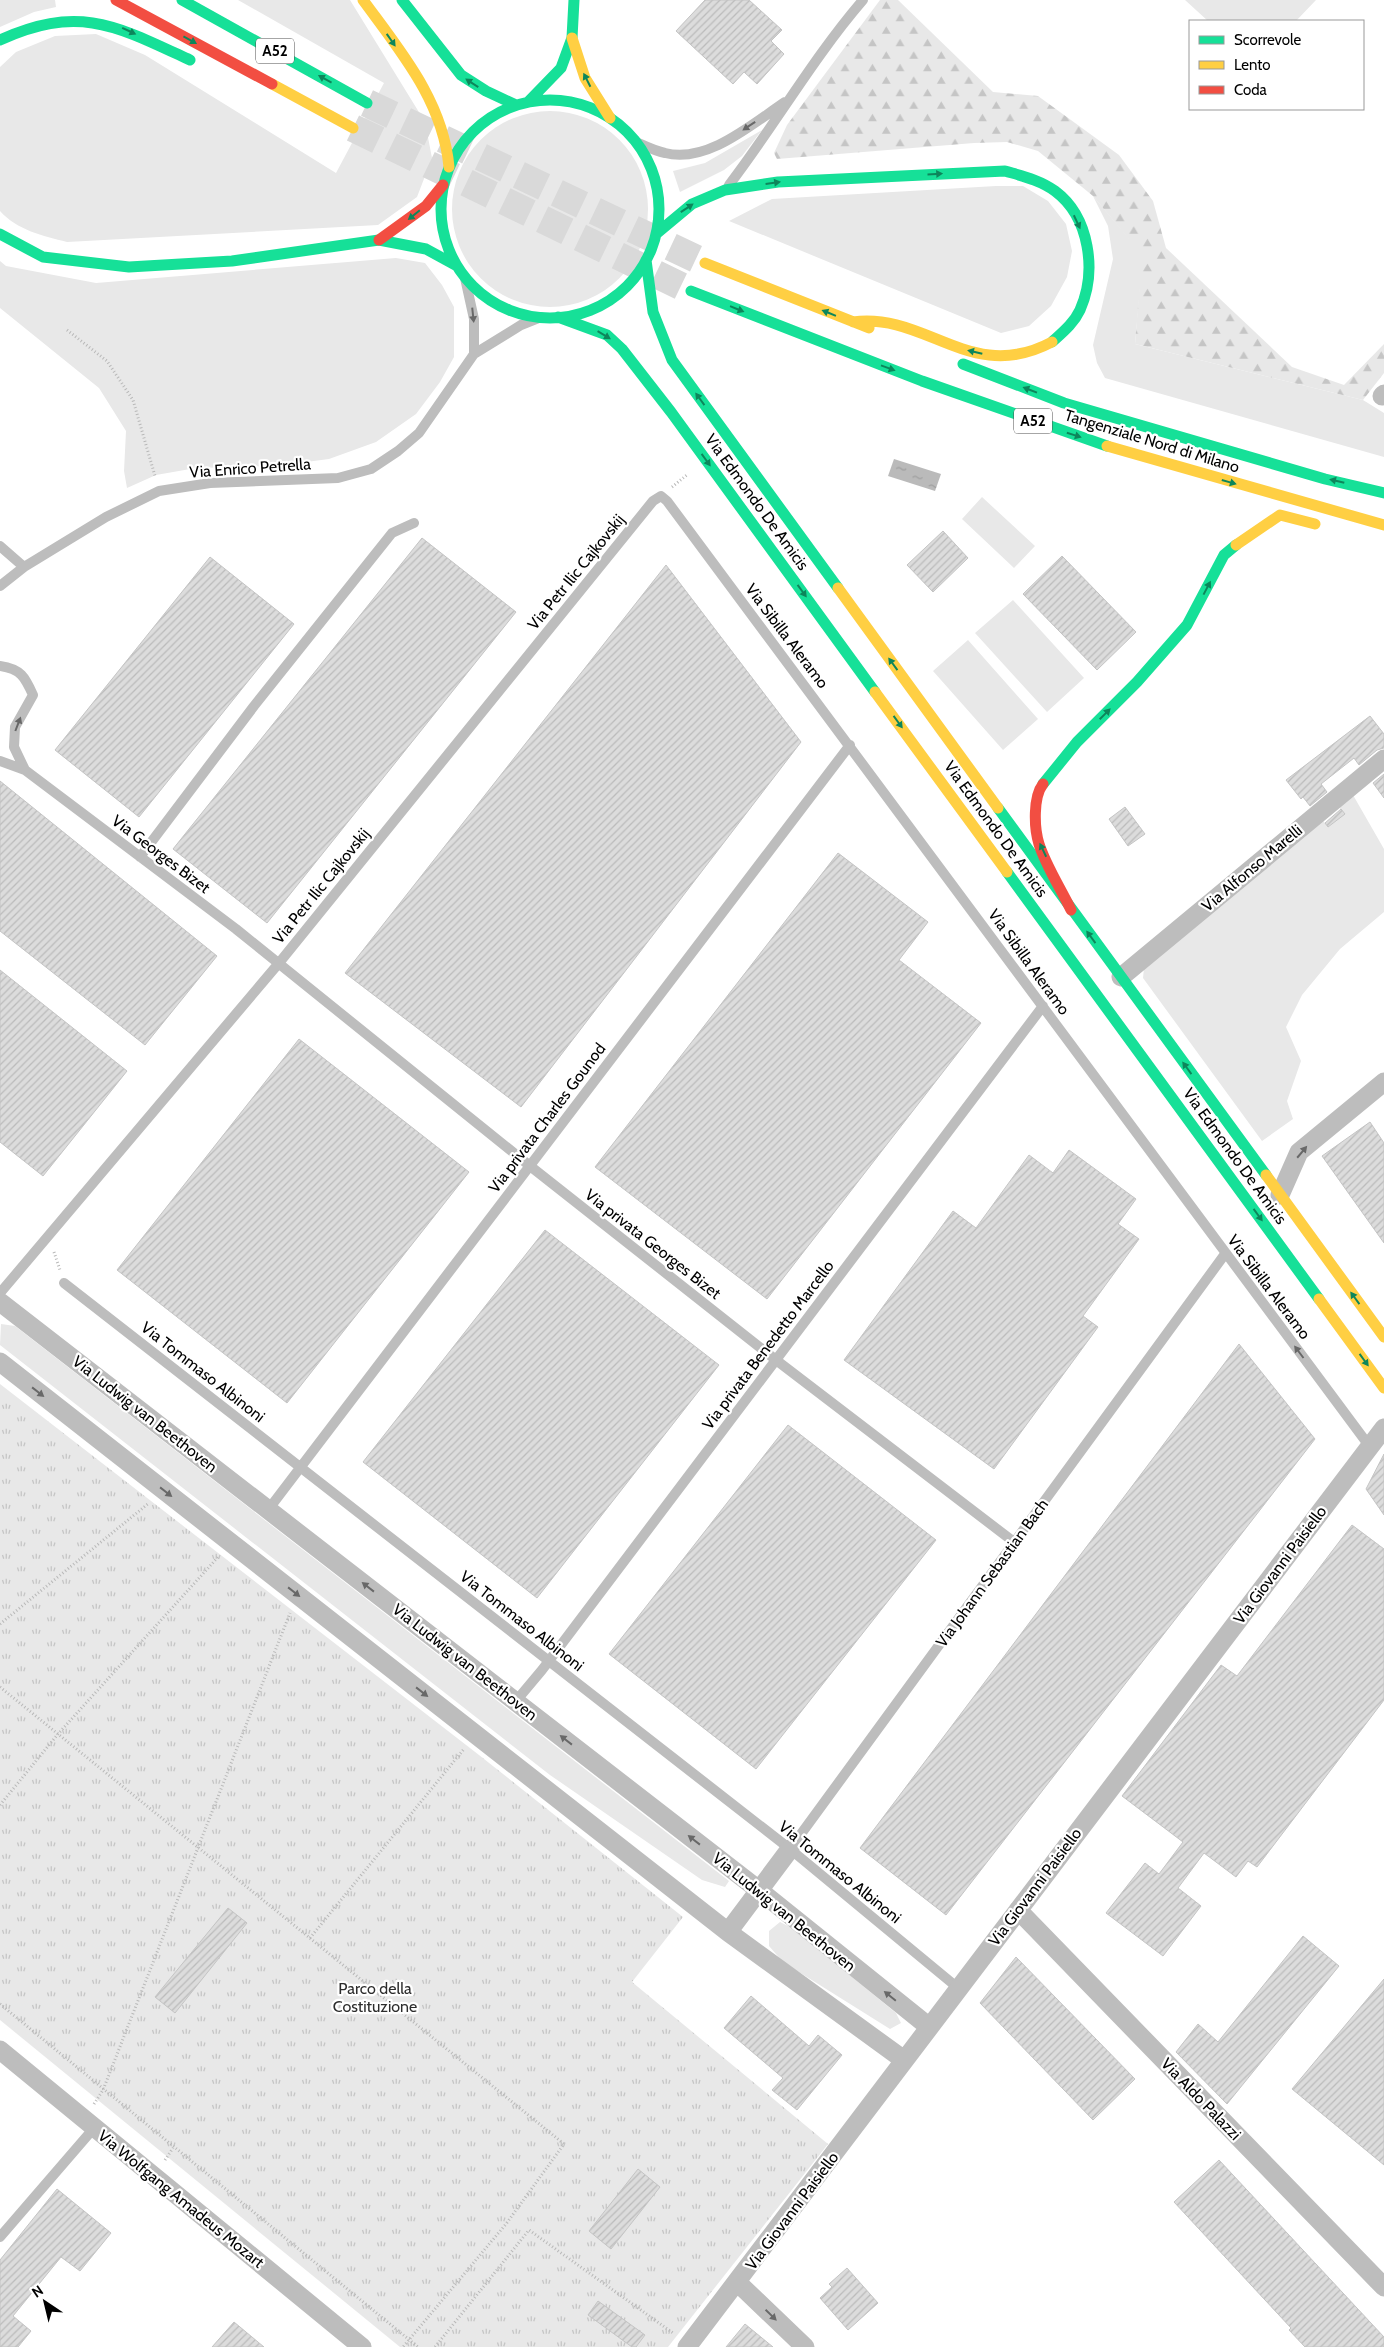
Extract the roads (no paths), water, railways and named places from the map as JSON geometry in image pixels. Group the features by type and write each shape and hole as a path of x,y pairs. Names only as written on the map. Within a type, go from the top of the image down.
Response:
{"main road":[{"name":"A52","path":"116,0 353,128"},
{"name":"A52","path":"182,0 367,103"},
{"path":"363,0 415,75 432,104 445,136 449,167"},
{"path":"402,0 461,75 486,91 516,105"},
{"path":"528,102 561,68 572,38 574,0"},
{"path":"0,40 21,26 50,17 80,18 110,22 198,64"},
{"path":"572,38 585,78 610,118"},
{"path":"223,70 238,67"},
{"path":"548,100 572,102 592,108 610,118 636,142 647,159 654,178 658,200 656,234 646,260 629,283 615,296 598,306 578,314 541,317 506,309 492,302 465,278 450,254 442,228 443,185 449,167 460,147 475,130 494,115 516,105 548,100"},
{"path":"656,234 692,204 725,190 778,182 1005,171 1032,178 1060,195 1076,217 1086,242 1090,270 1084,300 1073,323 1053,342 1024,355 1002,358 952,347 878,320 853,322"},
{"path":"379,240 426,206 443,185"},
{"path":"0,234 43,257 129,267 232,261 379,240 426,249 457,266"},
{"name":"Via Edmondo De Amicis","path":"646,260 647,290 655,324 672,360 1384,1337"},
{"path":"705,263 890,336"},
{"name":"Tangenziale Nord di Milano","path":"691,291 874,364 1062,431 1233,483 1384,524"},
{"name":"Via Edmondo De Amicis","path":"558,317 607,335 622,349 706,460 1384,1388"},
{"name":"Tangenziale Nord di Milano","path":"954,360 1064,403 1325,479 1384,493"},
{"path":"1071,910 1039,843 1036,818 1038,790 1077,742 1137,682 1187,625 1224,555 1249,534 1280,516 1327,528"}],"street":[{"name":"Via Alfonso Marelli","path":"1121,977 1384,760"},
{"path":"1280,1195 1300,1152 1384,1082"},
{"name":"Via Ludwig van Beethoven","path":"0,1302 760,1891 928,2026"},
{"path":"0,1362 728,1932 904,2060"},
{"name":"Via Giovanni Paisiello","path":"688,2346 738,2283 928,2026 1384,1428"},
{"name":"Via Johann Sebastian Bach","path":"728,1932 790,1850"},
{"name":"Via Aldo Palazzi","path":"1018,1910 1384,2287"},
{"name":"Via Wolfgang Amadeus Mozart","path":"0,2050 362,2347"},
{"path":"738,2283 805,2347"}],"lane":[{"path":"725,190 762,141 838,30 863,0"},
{"path":"636,142 666,154 689,154 719,146 790,99"},
{"path":"465,278 474,319 474,354"},
{"name":"Via Enrico Petrella","path":"0,586 24,567 106,518 159,490 210,482 338,478 371,469 398,451 419,433 474,354 521,325 541,317"},
{"name":"Via Sibilla Aleramo","path":"661,496 668,501 850,745 1225,1254 1370,1447"},
{"name":"Via Petr Ilic Cajkovskij","path":"0,1293 279,963 653,501 661,496"},
{"path":"140,857 254,706 392,533 414,523"},
{"path":"0,546 24,567"},
{"name":"Via Georges Bizet","path":"0,666 13,668 25,678 33,695 15,727 14,747 25,770"},
{"name":"Via privata Charles Gounod","path":"268,1510 850,745"},
{"name":"Via Georges Bizet","path":"0,761 25,770 279,963"},
{"name":"Via privata Georges Bizet","path":"279,963 530,1166 776,1360 1014,1542"},
{"name":"Via privata Benedetto Marcello","path":"516,1701 776,1360 1042,1006"},
{"name":"Via Johann Sebastian Bach","path":"790,1850 1225,1254"},
{"name":"Via Tommaso Albinoni","path":"64,1282 790,1850 958,1988"},
{"path":"0,2237 90,2124"}],"water":[{"path":"894,459 941,474 935,491 888,476"}],"tunnel":[{"path":"367,103 705,263"},
{"path":"353,128 691,291"}],"park label":[{"name":"Parco della Costituzione","path":"375,1997"}]}
